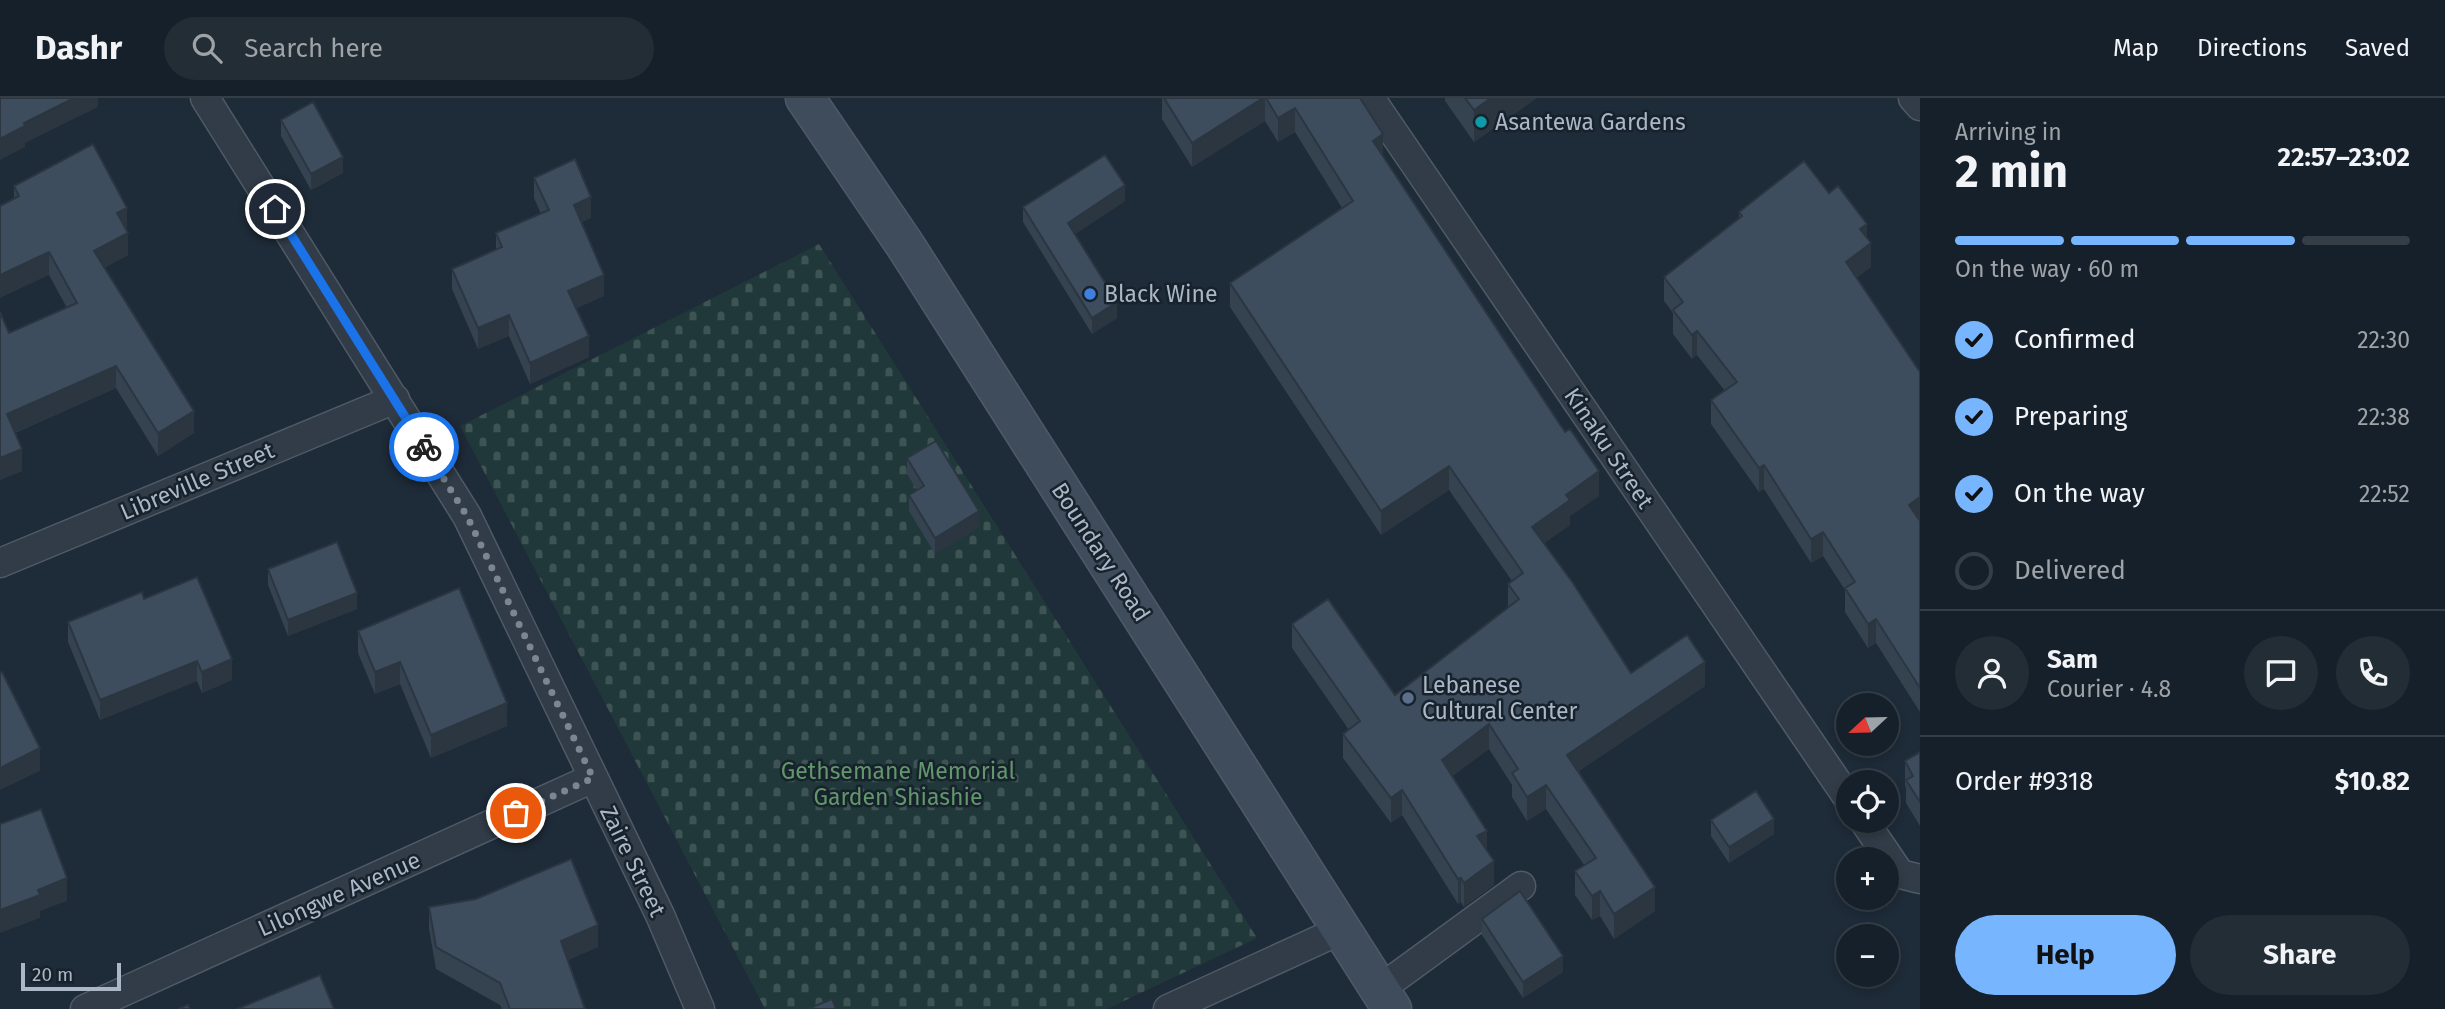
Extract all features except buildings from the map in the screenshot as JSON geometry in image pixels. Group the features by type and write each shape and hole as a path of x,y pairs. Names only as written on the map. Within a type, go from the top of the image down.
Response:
{"main road":[{"name":"Boundary Road","path":"805,98 912,257 1386,999"}],"street":[{"name":"Zaire Street","path":"205,98 467,516 660,915 700,1009"},
{"name":"Kinaku Street","path":"1370,98 1836,780"},
{"path":"1913,98 1920,106"},
{"name":"Libreville Street","path":"0,563 395,399"},
{"name":"Lilongwe Avenue","path":"85,1009 593,778"},
{"path":"1872,833 1900,874 1920,879"},
{"path":"1386,999 1521,886"},
{"path":"1168,1009 1343,929"}],"green space":[{"name":"Gethsemane Memorial Garden Shiashie","path":"819,244 1257,938 1107,1009 765,1009 460,426"}],"way so far":[{"path":"424,447 467,516 593,778 516,813"}],"place":[{"name":"Asantewa Gardens","path":"1481,122"},
{"name":"Black Wine","path":"1090,294"},
{"name":"Lebanese Cultural Center","path":"1408,698"}],"route":[{"path":"275,209 424,447"}]}
